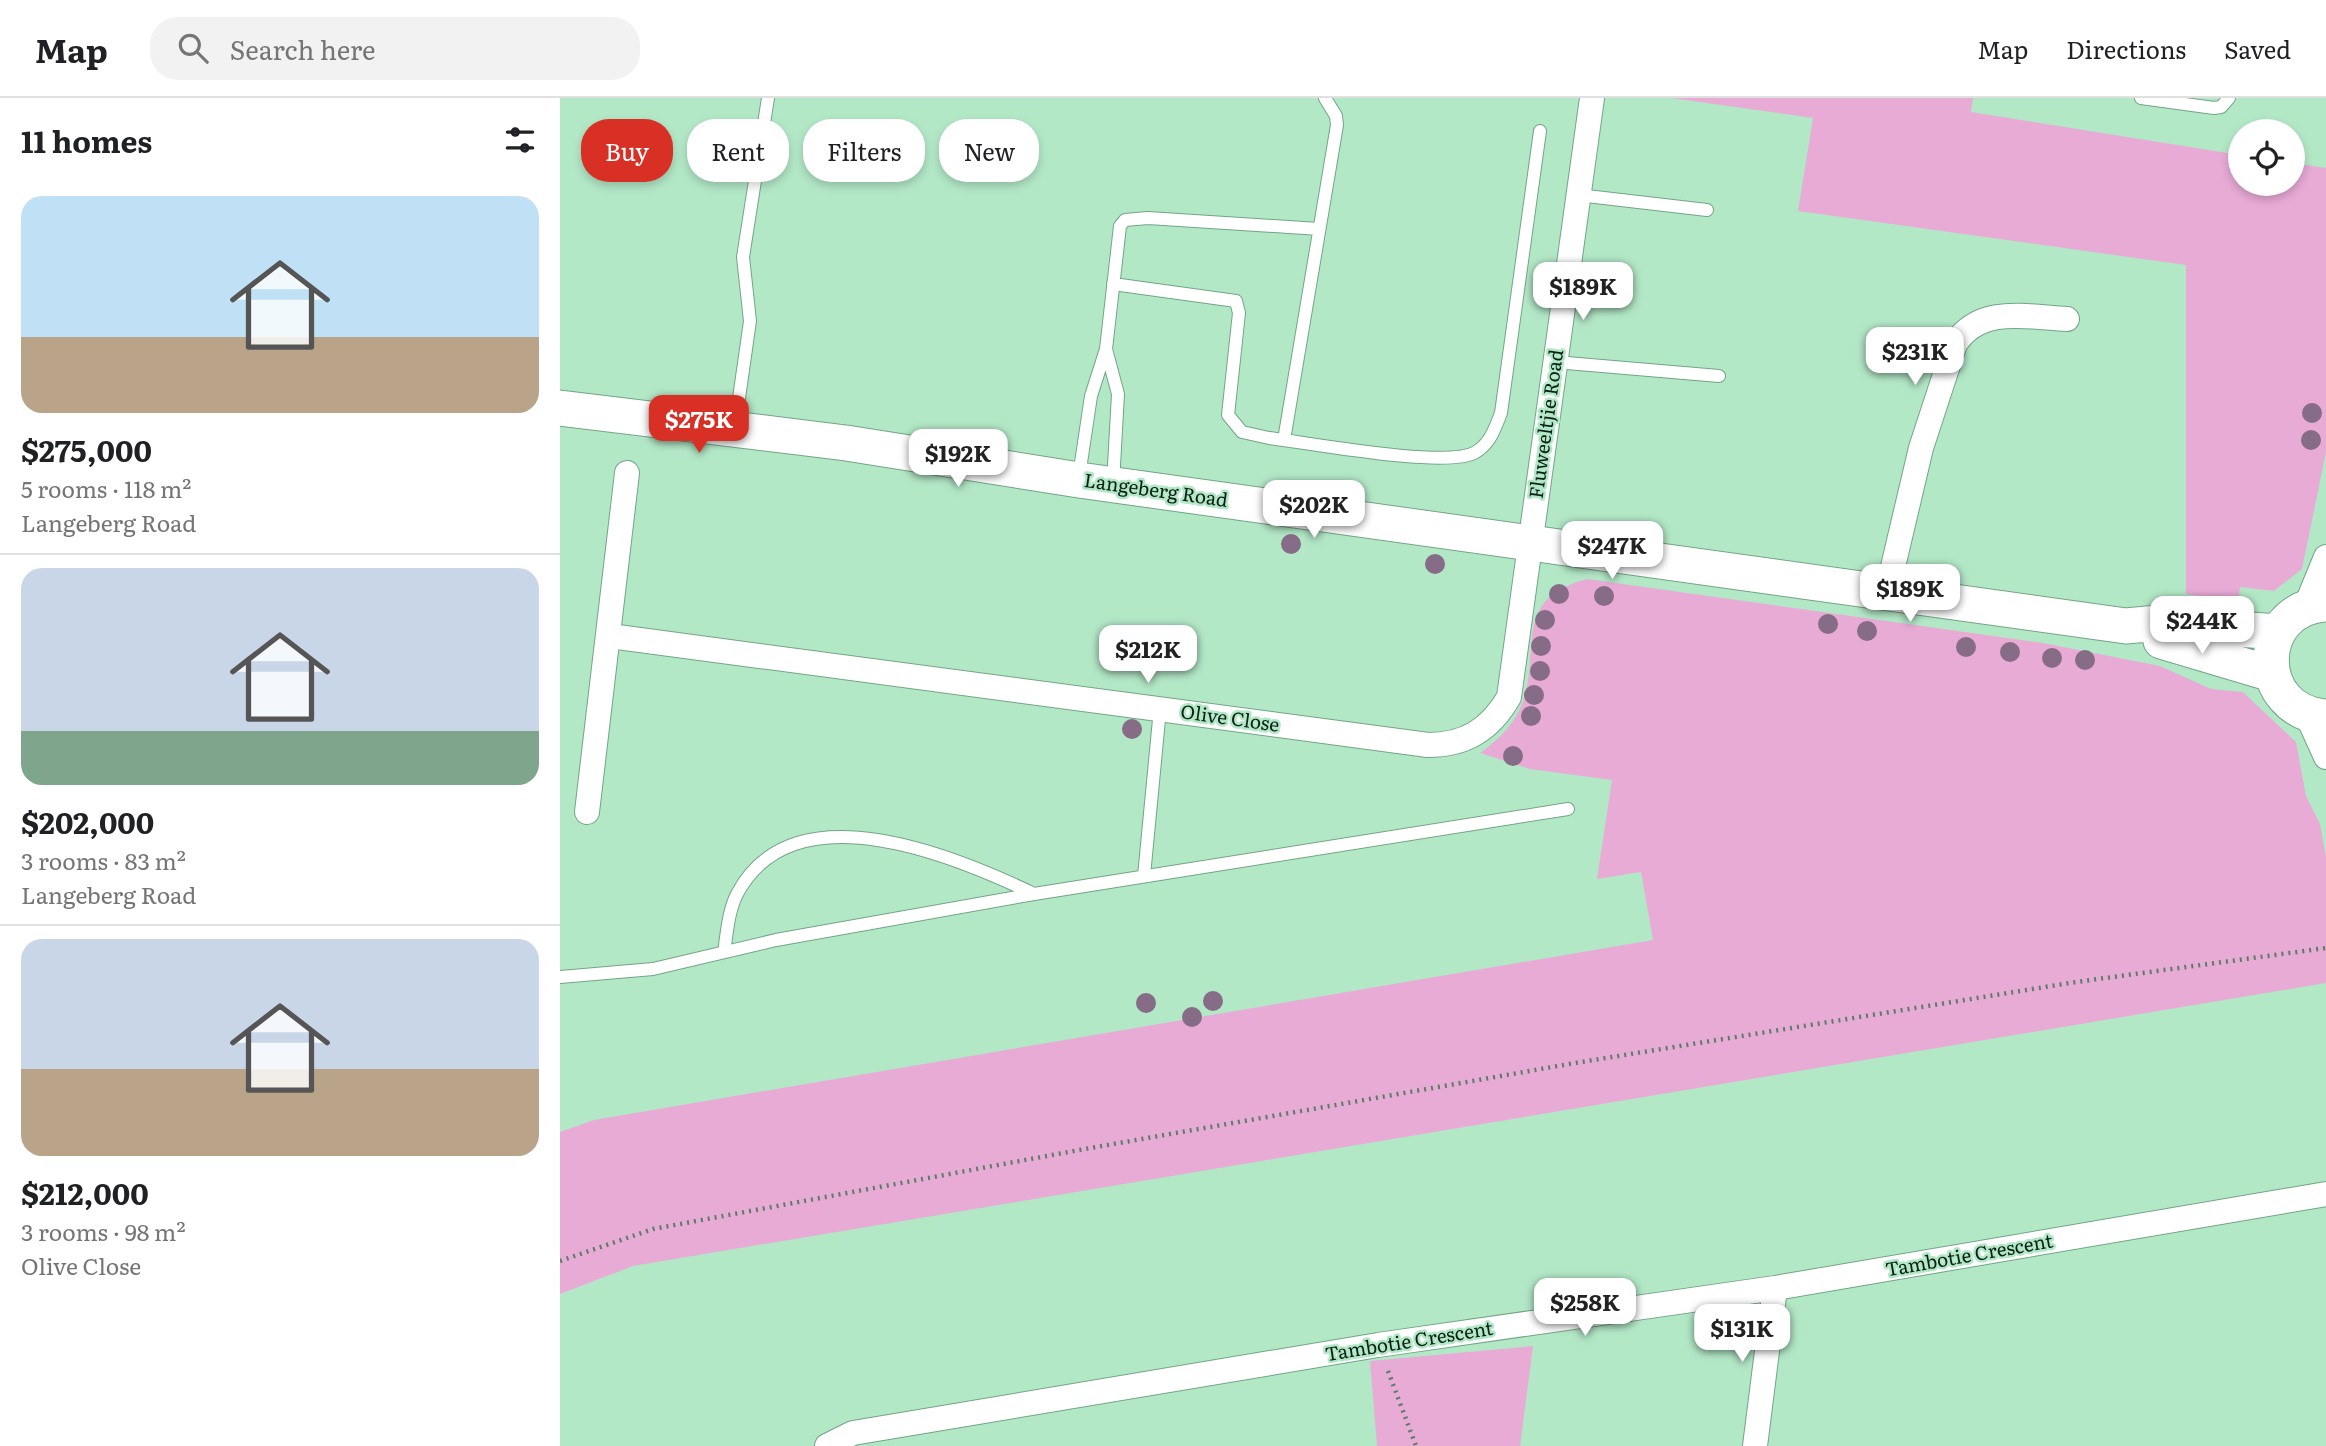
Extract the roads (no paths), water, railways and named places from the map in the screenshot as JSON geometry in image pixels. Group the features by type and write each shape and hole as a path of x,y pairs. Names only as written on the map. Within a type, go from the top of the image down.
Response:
{"main road":[{"name":"Langeberg Road","path":"560,408 846,443 1079,480 2126,626 2158,623 2278,632"},
{"path":"2315,606 2294,614 2278,632 2271,653 2272,674 2284,698 2316,715"},
{"name":"Langeberg Road","path":"2126,626 2153,639 2220,656 2272,674"}],"street":[{"name":"Fluweeltjie Road","path":"1530,541 1592,98"},
{"path":"1887,592 1921,448 1943,373 1960,336 1971,325 1995,316 2067,319"},
{"path":"587,812 610,636 627,473"},
{"name":"Olive Close","path":"610,636 1428,745 1452,745 1489,726 1509,697 1530,541"},
{"path":"2315,606 2326,557"},
{"path":"2316,715 2326,757"},
{"name":"Tambotie Crescent","path":"827,1446 853,1433 1378,1345 1774,1288 2326,1194"},
{"path":"1755,1446 1774,1288"}],"lane":[{"path":"734,431 750,321 743,257 768,98"},
{"path":"1284,440 1337,125 1336,116 1325,98"},
{"path":"2141,98 2214,108 2221,107 2229,98"},
{"path":"1113,284 1236,301 1239,313 1228,415 1242,432 1284,440 1438,459 1456,458 1481,449 1493,433 1501,413 1540,131"},
{"path":"1578,195 1707,210"},
{"path":"1079,480 1091,396 1106,349 1121,226 1125,220 1148,218 1319,229"},
{"path":"1106,349 1118,394 1113,484"},
{"path":"1555,362 1719,376"},
{"path":"1144,876 1160,709"},
{"path":"560,977 653,970 724,952 1034,894 1568,809"},
{"path":"724,952 736,896 750,875 773,855 809,841 835,837 867,838 925,851 993,875 1034,894"}]}
